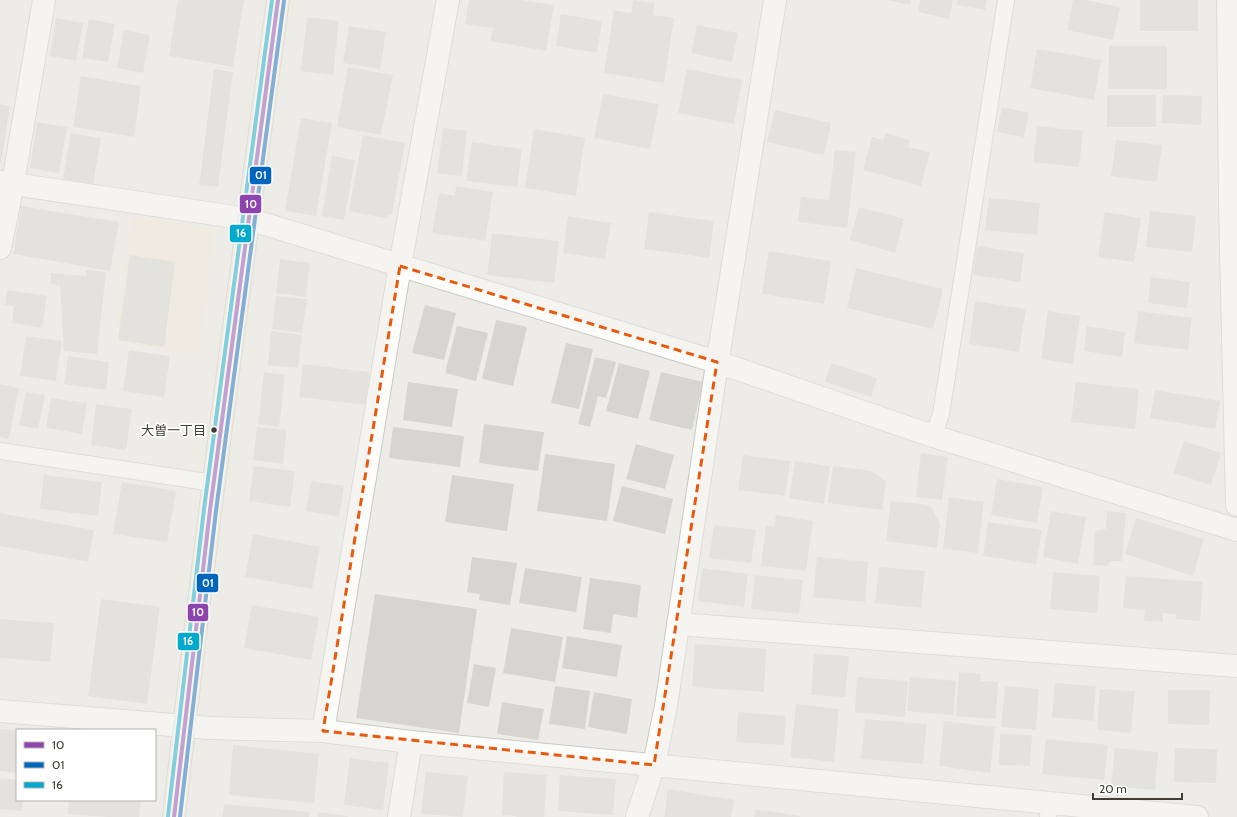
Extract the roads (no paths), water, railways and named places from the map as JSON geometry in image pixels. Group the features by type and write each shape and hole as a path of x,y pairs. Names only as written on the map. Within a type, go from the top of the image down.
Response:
{"main road":[{"path":"174,817 214,483 278,0"}],"street":[{"path":"0,248 6,183 44,0"},
{"path":"323,731 400,266 448,0"},
{"path":"637,817 654,765 666,706 717,362 775,0"},
{"path":"1228,0 1233,206 1237,505"},
{"path":"6,183 248,219 717,362 933,436 1237,530"},
{"path":"678,624 1237,666"},
{"path":"0,711 185,726 323,731 411,742 654,765 1049,810 1196,817"},
{"path":"399,817 411,742"}],"lane":[{"path":"933,436 941,414 1006,0"},
{"path":"0,451 214,483"}],"place":[{"name":"大曽一丁目","path":"214,430"}]}
